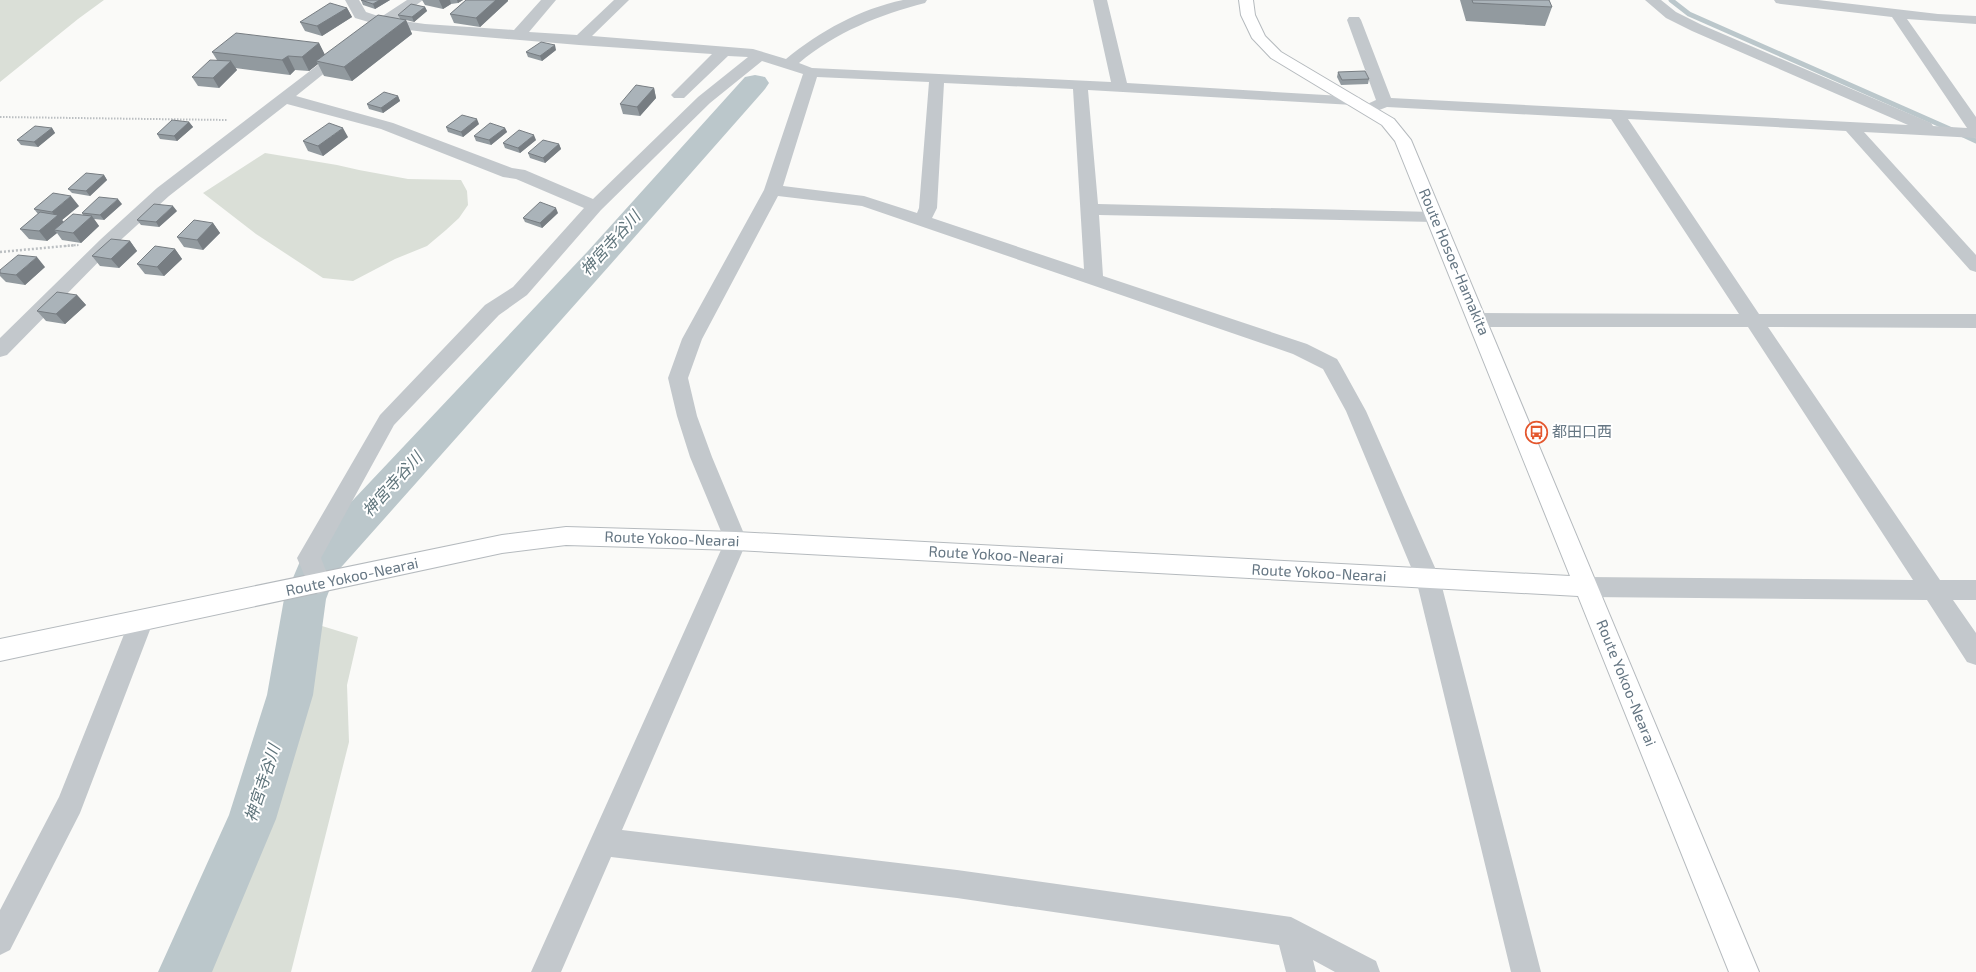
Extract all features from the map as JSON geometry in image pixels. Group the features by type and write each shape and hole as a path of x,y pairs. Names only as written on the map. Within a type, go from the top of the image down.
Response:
{"main road":[{"name":"Route Hosoe-Hamakita","path":"1246,0 1248,15 1259,38 1276,55 1388,122 1403,140 1587,587"},
{"name":"Route Yokoo-Nearai","path":"0,650 141,622 502,544 566,536 736,541 1587,587 1744,972"}],"street":[{"path":"352,0 360,15 383,22 518,35 723,52 753,53 811,72 1120,87 1361,105 1385,102 1943,132 1975,132"},
{"path":"0,350 107,243 163,192 362,37 416,0"},
{"path":"518,35 550,0"},
{"path":"579,40 622,0"},
{"path":"788,65 816,42 853,23 903,4 920,0"},
{"path":"1100,0 1120,87"},
{"path":"1652,0 1671,15 1697,28 1943,132"},
{"path":"1782,0 1896,13 1976,20"},
{"path":"1896,13 1975,132"},
{"path":"1354,20 1385,102"},
{"path":"679,95 723,52"},
{"path":"319,584 309,558 387,420 492,310 520,292 595,206 704,100 760,56"},
{"path":"546,972 736,541 701,456 687,416 678,378 692,339 773,190 792,127 811,72"},
{"path":"922,220 928,208 937,79"},
{"path":"1080,85 1094,279"},
{"path":"284,98 387,126 509,173 519,174 595,206"},
{"path":"1616,114 1976,654"},
{"path":"1852,127 1976,266"},
{"path":"773,190 864,200 1300,348 1330,364 1356,411 1428,579 1526,972"},
{"path":"1090,209 1434,217"},
{"path":"1478,320 1976,321"},
{"path":"1587,587 1976,590"},
{"path":"0,940 70,804 141,622"},
{"path":"604,842 957,884 1291,932 1365,972"},
{"path":"1291,932 1300,972"}],"path":[{"path":"0,117 206,121 259,118"},
{"path":"0,252 107,243"}],"shaded area":[{"path":"0,0 104,0 0,82"},
{"path":"265,153 408,179 461,180 467,191 468,205 459,218 427,246 395,259 353,281 323,278 256,234 203,193"},
{"path":"322,626 358,637 347,685 349,742 291,972 166,972 188,929"}],"building":[{"path":"361,0 380,0 373,4"},
{"path":"466,0 496,0 476,18 450,14"},
{"path":"1472,0 1549,0 1552,7 1473,3"},
{"path":"330,3 347,8 317,26 300,22"},
{"path":"411,4 425,7 412,17 398,15"},
{"path":"378,15 406,20 344,67 316,61"},
{"path":"236,33 319,43 302,57 288,56 282,60 212,52"},
{"path":"541,42 555,45 540,56 526,52"},
{"path":"210,60 231,61 213,78 192,77"},
{"path":"1365,71 1369,79 1342,80 1338,72"},
{"path":"636,85 654,88 637,107 620,104"},
{"path":"384,92 398,96 381,108 367,104"},
{"path":"462,115 477,119 461,132 446,127"},
{"path":"172,120 189,122 174,136 157,134"},
{"path":"329,123 343,128 318,146 303,141"},
{"path":"490,123 505,128 489,140 474,136"},
{"path":"35,126 52,128 34,142 17,140"},
{"path":"519,130 534,135 518,148 503,143"},
{"path":"543,140 559,144 543,158 528,153"},
{"path":"86,173 104,175 86,191 68,189"},
{"path":"53,193 71,196 52,212 34,209"},
{"path":"99,197 118,199 100,215 82,213"},
{"path":"540,202 556,208 540,223 523,218"},
{"path":"154,204 173,206 156,222 137,220"},
{"path":"40,212 58,215 39,231 20,229"},
{"path":"73,214 92,216 73,233 54,230"},
{"path":"194,220 213,223 197,240 177,237"},
{"path":"111,239 130,241 111,259 92,256"},
{"path":"155,246 175,249 157,267 137,264"},
{"path":"18,255 37,257 16,275 0,273 0,270"},
{"path":"57,292 77,295 56,314 37,311"}],"waterway":[{"path":"1671,0 1689,14 1952,130"},
{"name":"神宮寺谷川","path":"185,972 252,819 290,695 305,599 319,564 599,258 755,83"},
{"path":"1961,134 1976,141"}],"place":[{"name":"都田口西","path":"1537,432"}]}
